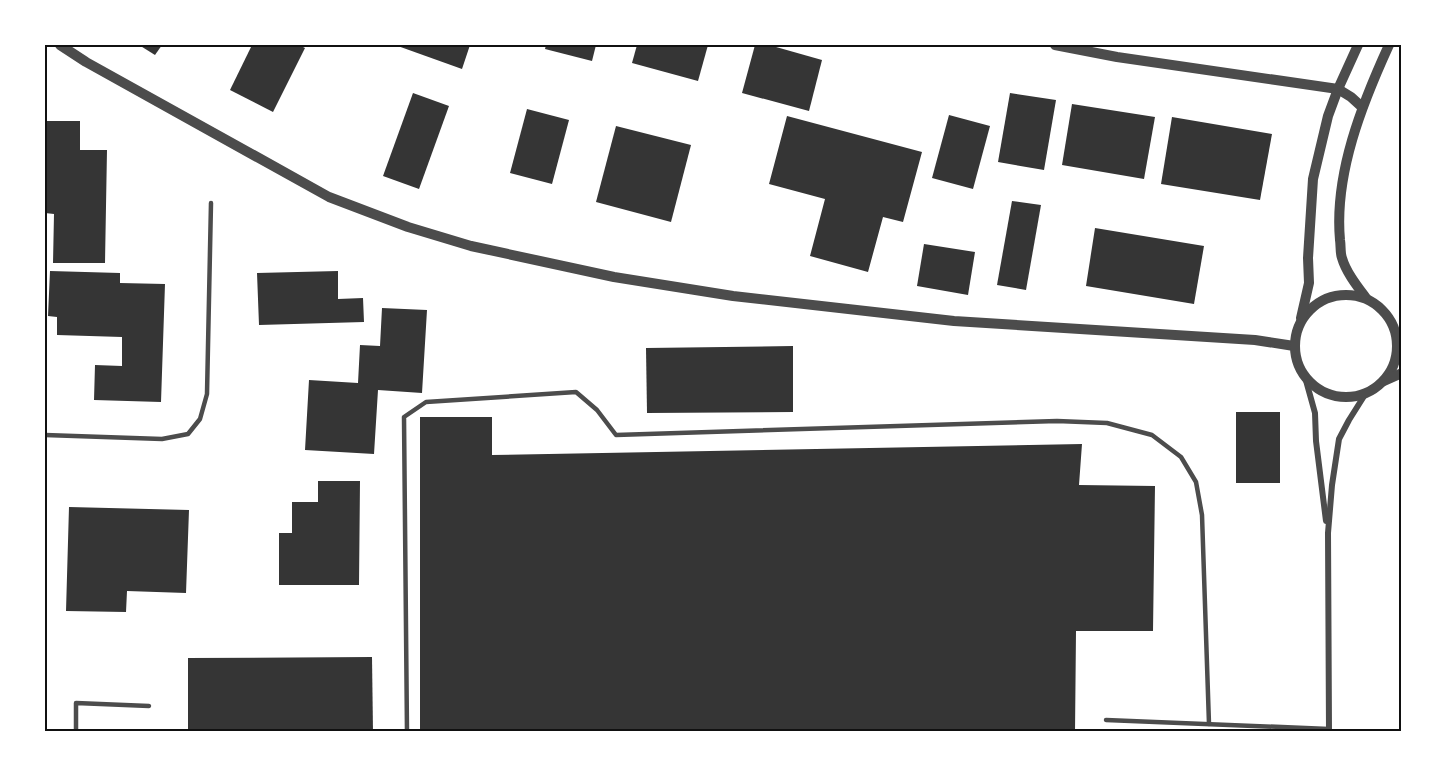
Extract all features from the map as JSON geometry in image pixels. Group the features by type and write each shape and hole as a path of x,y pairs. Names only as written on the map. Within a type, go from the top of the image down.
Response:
{"street":[{"path":"60,45 86,62 328,198 408,227 471,246 614,277 733,296 954,321 1255,340 1294,346"},
{"path":"1055,45 1117,57 1338,89 1362,107"},
{"path":"1300,323 1309,283 1308,258 1313,179 1328,116 1358,45"},
{"path":"1365,298 1342,258 1338,220 1342,185 1357,122 1389,45"},
{"path":"1328,534 1316,441 1315,413 1305,377 1297,363 1294,346 1295,334 1308,310 1335,295 1350,294 1365,298 1402,320"},
{"path":"1380,307 1390,320 1396,336 1396,353 1392,369 1382,383"},
{"path":"1305,377 1317,389 1333,396 1350,397 1366,393 1402,373"},
{"path":"1329,730 1328,534 1332,485 1339,439 1366,393"}],"lane":[{"path":"45,435 162,439 188,434 200,419 207,394 211,202"},
{"path":"407,732 404,417 426,402 576,392 597,410 616,435 1057,421 1107,423 1152,435 1180,457 1196,482 1202,515 1209,724"},
{"path":"75,732 76,703 150,706"},
{"path":"1106,720 1329,730"}],"building":[{"path":"139,45 162,45 155,55"},
{"path":"252,45 299,45 305,48 273,112 230,90"},
{"path":"395,45 470,45 462,69"},
{"path":"546,45 596,45 592,61 545,49"},
{"path":"637,45 708,45 698,81 632,63"},
{"path":"755,45 769,45 822,60 809,111 742,93"},
{"path":"413,93 449,106 419,189 383,176"},
{"path":"1010,93 1056,100 1044,170 998,162"},
{"path":"1072,104 1155,117 1144,179 1062,165"},
{"path":"527,109 569,120 552,184 510,173"},
{"path":"949,115 990,126 973,189 932,178"},
{"path":"787,116 922,152 903,222 883,217 868,272 810,256 825,199 769,184"},
{"path":"1172,117 1272,134 1260,200 1161,184"},
{"path":"45,121 80,121 80,150 107,150 105,263 53,263 54,214 45,213"},
{"path":"616,126 691,145 671,222 596,202"},
{"path":"1012,201 1041,205 1026,290 997,285"},
{"path":"1095,228 1204,246 1194,304 1086,286"},
{"path":"924,244 975,252 968,295 917,286"},
{"path":"50,271 120,273 120,283 165,284 161,402 94,400 95,365 122,366 122,337 57,335 57,317 48,316"},
{"path":"338,271 338,299 363,298 364,322 259,325 257,273"},
{"path":"382,308 427,310 422,393 378,390 374,454 305,450 309,380 358,383 360,345 380,346"},
{"path":"793,346 793,412 647,413 646,348"},
{"path":"1236,412 1280,412 1280,483 1236,483"},
{"path":"420,417 492,417 492,455 1082,444 1079,485 1155,486 1153,631 1076,631 1075,732 420,732"},
{"path":"318,481 360,481 359,585 279,585 279,533 292,533 292,502 318,502"},
{"path":"69,507 189,510 186,593 127,591 126,612 66,611"},
{"path":"372,657 373,732 188,732 188,658"}]}
